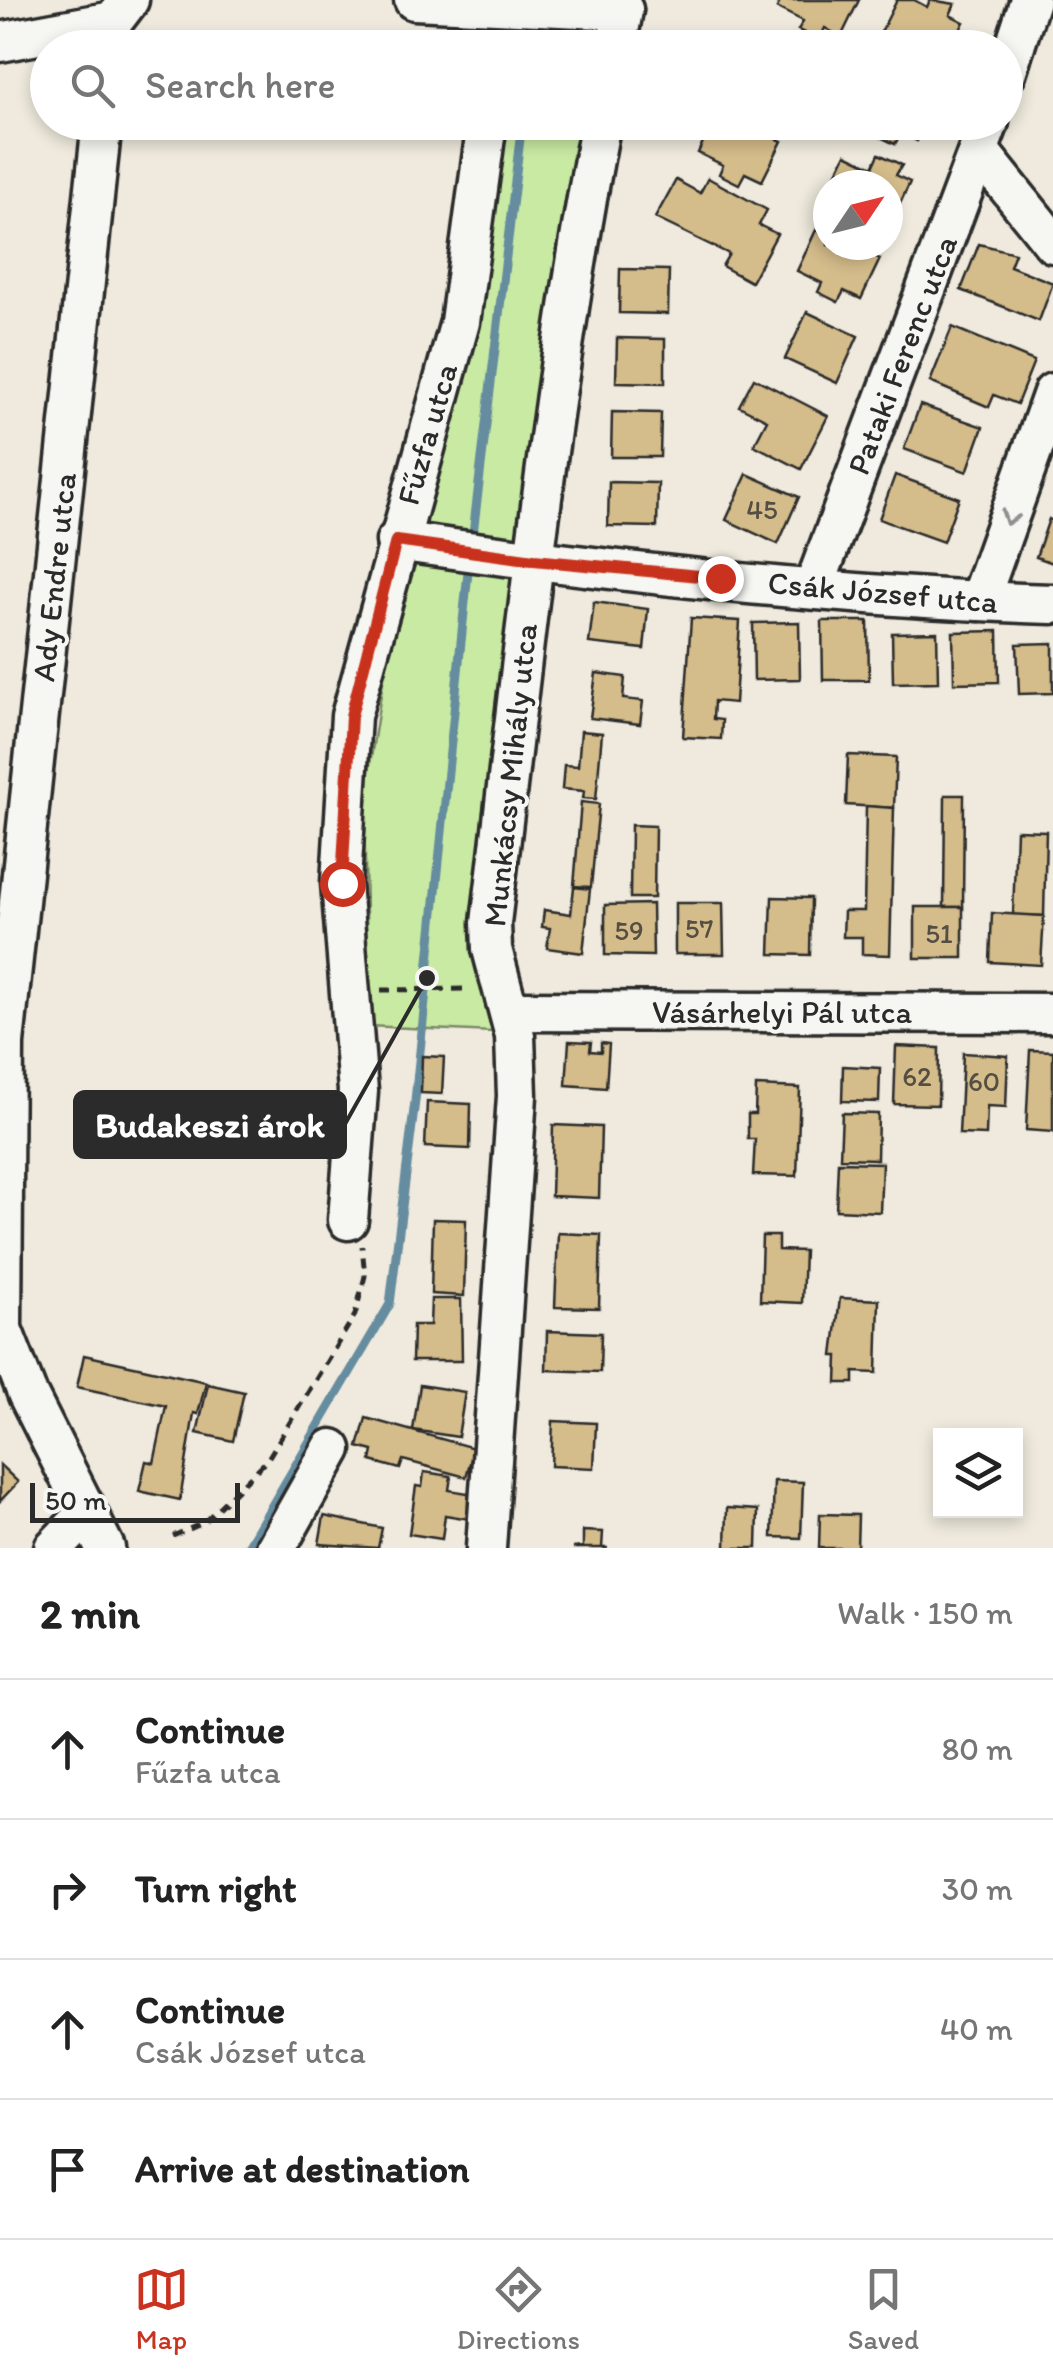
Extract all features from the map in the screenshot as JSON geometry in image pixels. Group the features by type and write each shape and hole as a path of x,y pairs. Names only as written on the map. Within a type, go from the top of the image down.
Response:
{"street":[{"path":"414,0 550,8 630,5 622,30"},
{"path":"1020,30 1030,0"},
{"path":"56,30 117,17"},
{"path":"0,42 30,36"},
{"name":"Ady Endre utca","path":"100,140 4,1043 1,1328 85,1516 105,1548"},
{"name":"Fűzfa utca","path":"348,1220 358,1091 342,883 351,716 396,541 460,322 485,140"},
{"name":"Munkácsy Mihály utca","path":"486,1548 517,1096 510,1011 492,948 491,924 534,560 582,220 598,140"},
{"name":"Pataki Ferenc utca","path":"814,587 983,140"},
{"path":"986,140 1053,243"},
{"path":"980,601 1053,393"},
{"name":"Csák József utca","path":"396,541 534,560 814,587 1053,604"},
{"name":"Vásárhelyi Pál utca","path":"510,1011 1053,1013"},
{"path":"276,1548 332,1449"},
{"path":"54,1548 85,1516"}],"path":[{"path":"413,991 449,991"},
{"path":"174,1536 203,1523 267,1460 355,1315 365,1276 360,1230 348,1220"}],"green space":[{"path":"499,12 590,17 600,30 498,30"},
{"path":"488,140 615,140 553,436 499,884 513,1033 368,1026 364,803 404,546"}],"building":[{"path":"781,0 859,0 844,30 798,30 803,21 777,8"},
{"path":"897,0 914,0 927,7 930,0 955,4 950,15 964,22 960,30 882,30"},
{"path":"704,140 782,141 762,181 745,173 739,184 719,174 723,165 698,153"},
{"path":"846,154 873,167 879,154 902,165 899,170 838,170"},
{"path":"708,178 767,210 759,225 777,234 751,282 722,266 729,254 655,218 676,180 700,193"},
{"path":"903,178 910,182 903,197"},
{"path":"813,236 813,260 880,260 861,299 844,291 838,302 818,292 822,283 797,271"},
{"path":"979,244 1015,253 1010,266 1053,283 1039,321 961,290"},
{"path":"620,269 669,270 668,314 619,313"},
{"path":"807,312 858,336 837,383 785,359"},
{"path":"952,327 1034,361 1017,404 994,395 989,407 930,382"},
{"path":"617,338 665,339 665,383 616,382"},
{"path":"754,378 828,416 801,469 754,445 767,420 739,406"},
{"path":"920,405 983,427 967,472 904,449"},
{"path":"612,412 661,413 660,457 611,457"},
{"path":"747,474 799,497 778,544 726,520"},
{"path":"895,475 959,498 943,542 879,519"},
{"path":"609,482 658,483 657,527 608,526"},
{"path":"1049,519 1053,521 1053,563 1036,557"},
{"path":"594,602 648,609 644,649 589,643"},
{"path":"691,618 740,621 735,703 714,701 713,719 722,720 721,739 683,737"},
{"path":"822,621 868,621 869,680 823,680"},
{"path":"799,622 800,679 754,680 753,623"},
{"path":"998,631 999,682 954,683 953,632"},
{"path":"937,632 938,682 893,683 892,633"},
{"path":"1053,643 1053,693 1019,694 1017,644"},
{"path":"596,673 625,677 623,699 643,701 640,724 590,718"},
{"path":"581,731 602,733 596,799 583,798 584,791 562,789 564,765 578,766"},
{"path":"848,755 896,757 894,808 846,805"},
{"path":"945,795 964,795 963,907 944,907"},
{"path":"581,802 599,804 591,887 574,886"},
{"path":"866,806 894,808 890,955 862,954 862,937 843,937 844,911 864,911"},
{"path":"631,825 655,826 654,898 630,898"},
{"path":"1016,830 1046,831 1044,916 1013,915"},
{"path":"574,887 590,889 583,953 547,948 550,928 542,927 544,910 571,914"},
{"path":"772,897 811,898 810,955 770,954"},
{"path":"675,903 723,903 724,954 675,954"},
{"path":"652,904 653,956 605,955 605,905"},
{"path":"915,907 963,907 963,958 915,958"},
{"path":"992,913 1044,916 1041,965 990,962"},
{"path":"569,1041 591,1042 590,1051 601,1052 601,1043 609,1044 606,1088 566,1085"},
{"path":"896,1046 939,1048 938,1105 894,1104"},
{"path":"1030,1050 1053,1051 1053,1132 1026,1130"},
{"path":"963,1053 1008,1056 1006,1107 987,1106 986,1135 959,1134"},
{"path":"422,1056 444,1057 442,1094 421,1093"},
{"path":"843,1066 880,1068 879,1102 842,1101"},
{"path":"756,1086 800,1088 797,1176 753,1175 755,1139 748,1139 748,1114 755,1114"},
{"path":"427,1102 471,1104 470,1149 425,1147"},
{"path":"842,1113 878,1114 877,1159 840,1158"},
{"path":"553,1125 601,1127 599,1198 551,1196"},
{"path":"838,1162 882,1163 880,1212 836,1210"},
{"path":"433,1219 466,1220 464,1296 431,1294"},
{"path":"558,1233 601,1235 599,1308 555,1307"},
{"path":"762,1236 778,1236 778,1250 804,1251 802,1303 760,1301"},
{"path":"840,1298 879,1300 877,1373 854,1372 854,1383 837,1383 838,1356 833,1356"},
{"path":"431,1299 461,1299 462,1361 412,1361 413,1325 430,1325"},
{"path":"547,1331 601,1333 600,1372 546,1370"},
{"path":"84,1355 206,1382 198,1414 194,1413 180,1500 139,1491 146,1461 154,1463 166,1406 77,1387"},
{"path":"208,1384 244,1392 233,1441 197,1433"},
{"path":"420,1385 465,1392 458,1437 413,1430"},
{"path":"366,1418 474,1448 466,1477 403,1460 400,1469 371,1461 373,1451 358,1447"},
{"path":"553,1421 596,1423 594,1468 551,1466"},
{"path":"0,1465 18,1482 0,1501"},
{"path":"424,1472 451,1476 449,1490 474,1494 470,1519 445,1515 442,1539 409,1534 416,1486 422,1487"},
{"path":"774,1481 803,1482 801,1538 772,1537"},
{"path":"727,1508 758,1510 757,1548 726,1548"},
{"path":"820,1514 858,1515 857,1548 819,1548"},
{"path":"324,1516 382,1528 378,1548 319,1544"},
{"path":"583,1531 603,1532 602,1548 573,1548 583,1547"}],"waterway":[{"path":"534,30 536,13"},
{"path":"472,542 520,140"},
{"path":"247,1548 390,1304 415,1101 469,562"}],"place":[{"name":"Budakeszi árok","path":"427,978"}],"route":[{"path":"342,883 351,716 396,541 534,560 720,578"}]}
